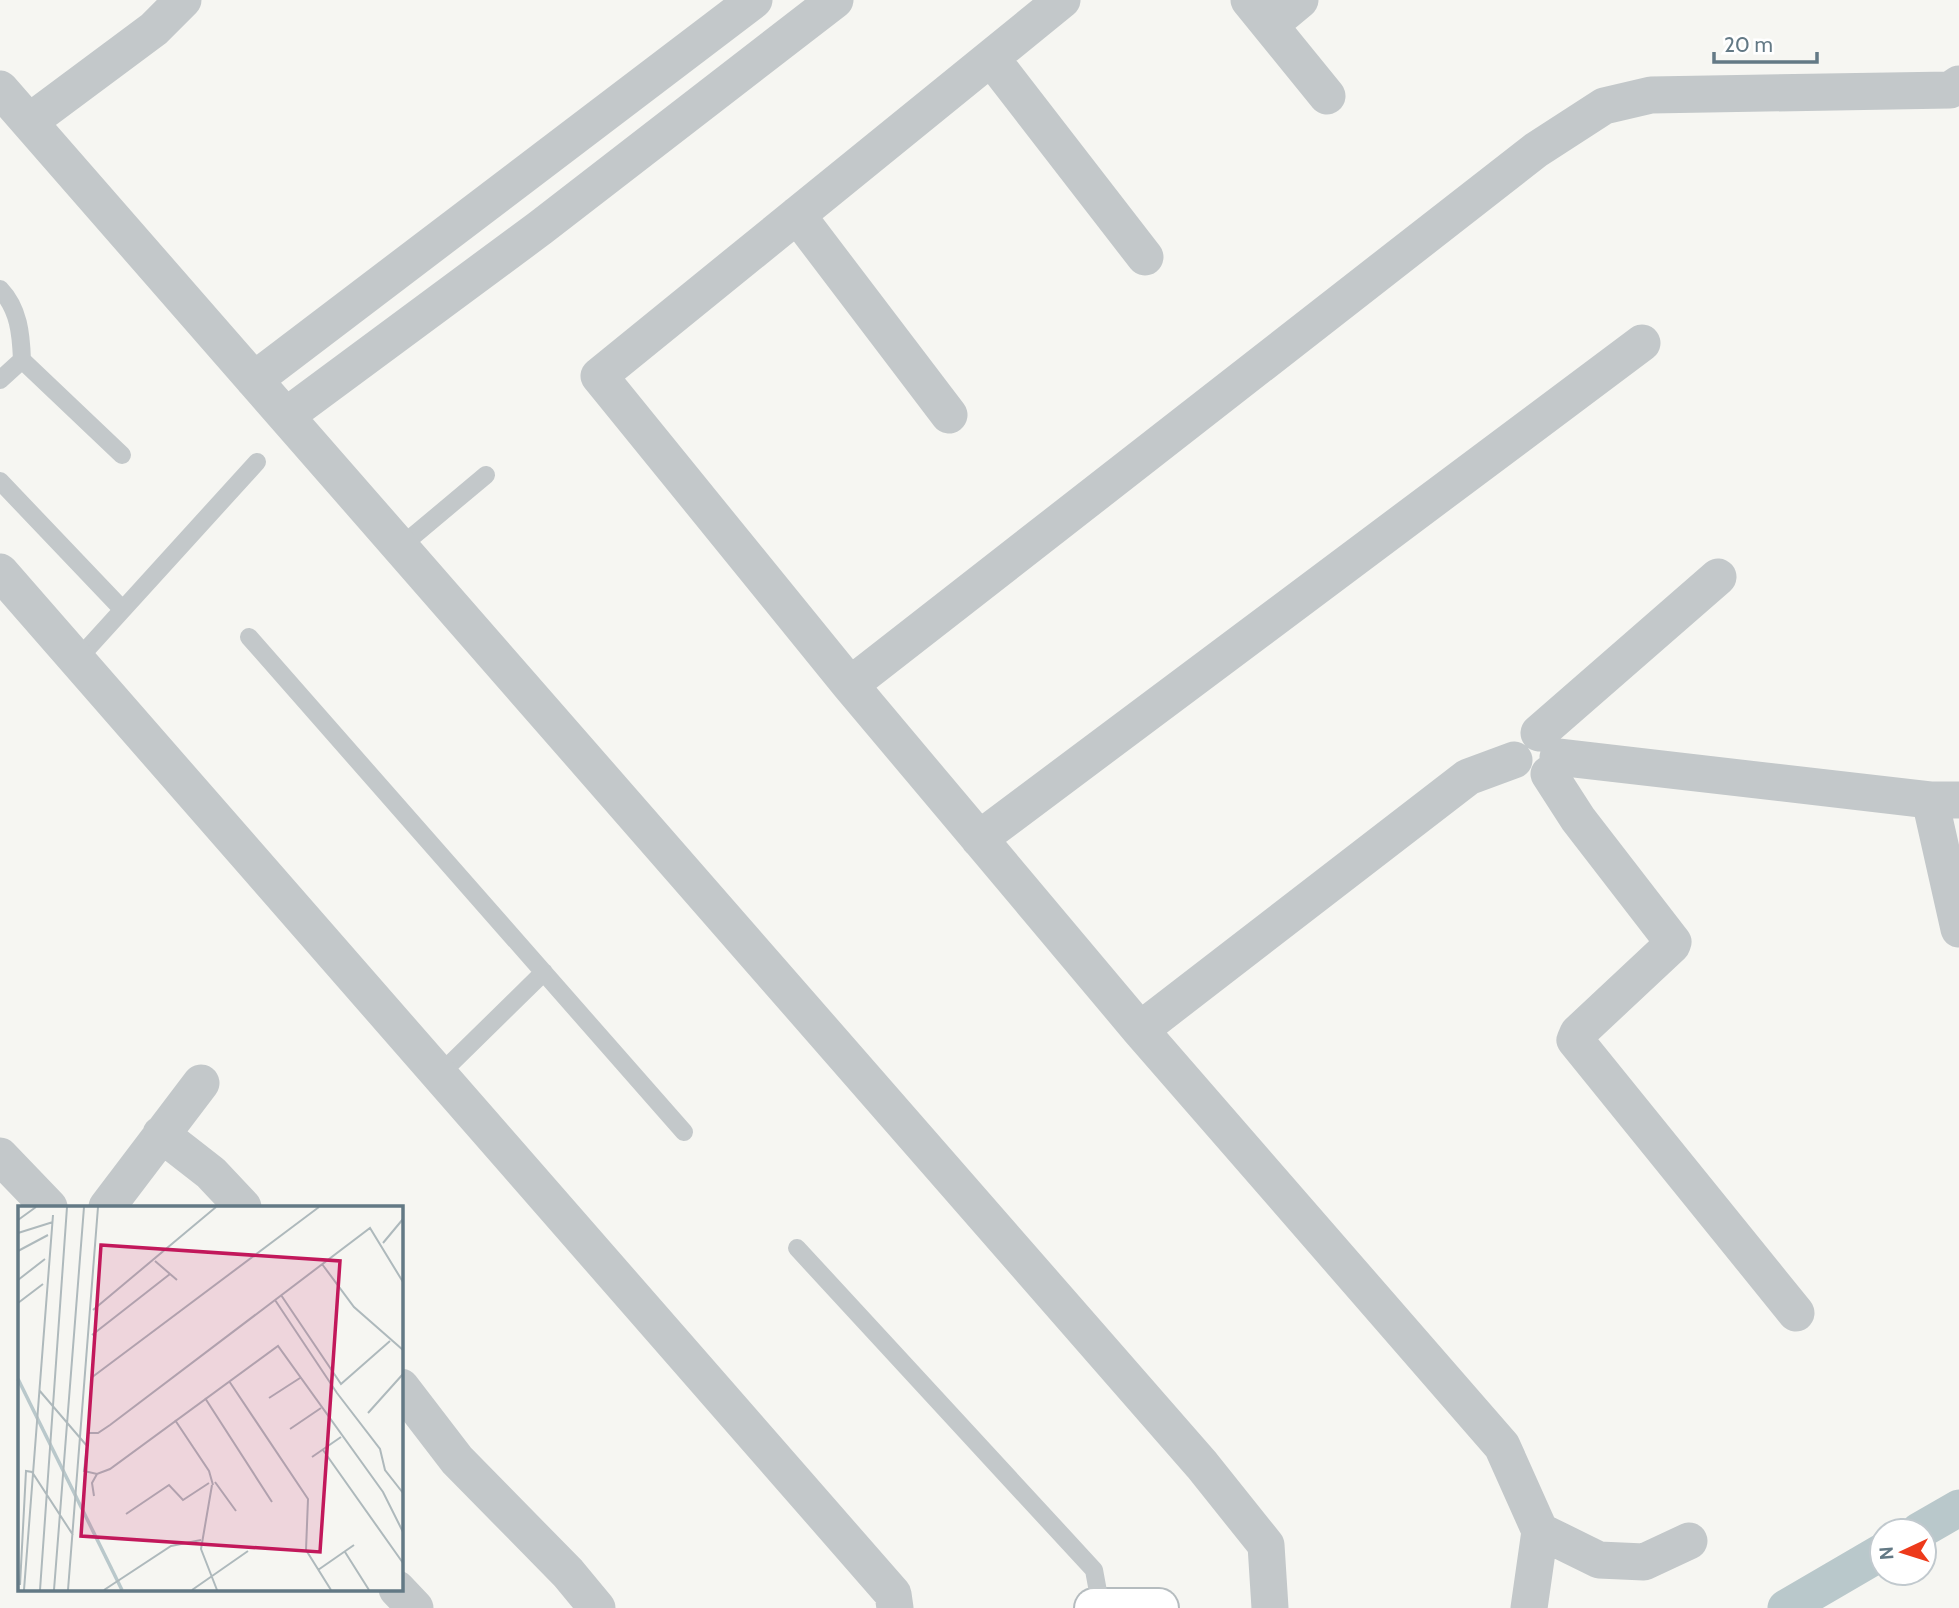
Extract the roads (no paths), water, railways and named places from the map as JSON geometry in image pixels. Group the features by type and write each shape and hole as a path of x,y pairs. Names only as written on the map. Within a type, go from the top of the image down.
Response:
{"main road":[{"path":"1094,1608 1159,1608"}],"street":[{"path":"29,122 154,29 183,0"},
{"path":"254,380 754,0"},
{"path":"286,416 540,228 835,0"},
{"path":"1062,0 599,376 850,685 1140,1030 1502,1446 1540,1531 1529,1608"},
{"path":"1300,0 1259,13 1327,96"},
{"path":"991,58 1145,257"},
{"path":"850,685 1536,150 1604,106 1651,95 1950,90 1959,84"},
{"path":"0,89 1202,1465 1266,1545 1269,1608"},
{"path":"797,215 949,415"},
{"path":"979,839 1642,343"},
{"path":"0,572 893,1594 895,1608"},
{"path":"1549,755 1718,577"},
{"path":"1140,1030 1468,777 1514,760 1514,750 1519,740 1528,735 1549,755 1578,819 1673,942 1578,1033 1575,1040 1796,1313"},
{"path":"1549,755 1945,800 1959,929"},
{"path":"108,1206 201,1083"},
{"path":"161,1134 211,1173 242,1206"},
{"path":"0,1156 48,1206"},
{"path":"402,1388 457,1460 568,1573 597,1608"},
{"path":"1540,1531 1599,1560 1644,1562 1689,1541"},
{"path":"398,1590 415,1608"}],"lane":[{"path":"0,289 10,299 21,331 22,360 122,455"},
{"path":"0,380 22,360"},
{"path":"76,660 257,462"},
{"path":"400,547 486,475"},
{"path":"0,481 122,609"},
{"path":"249,637 684,1132"},
{"path":"439,1075 544,972"},
{"path":"797,1248 1094,1570 1101,1608"}],"waterway":[{"path":"1938,1520 1959,1508"},
{"path":"1786,1608 1868,1560"}]}
